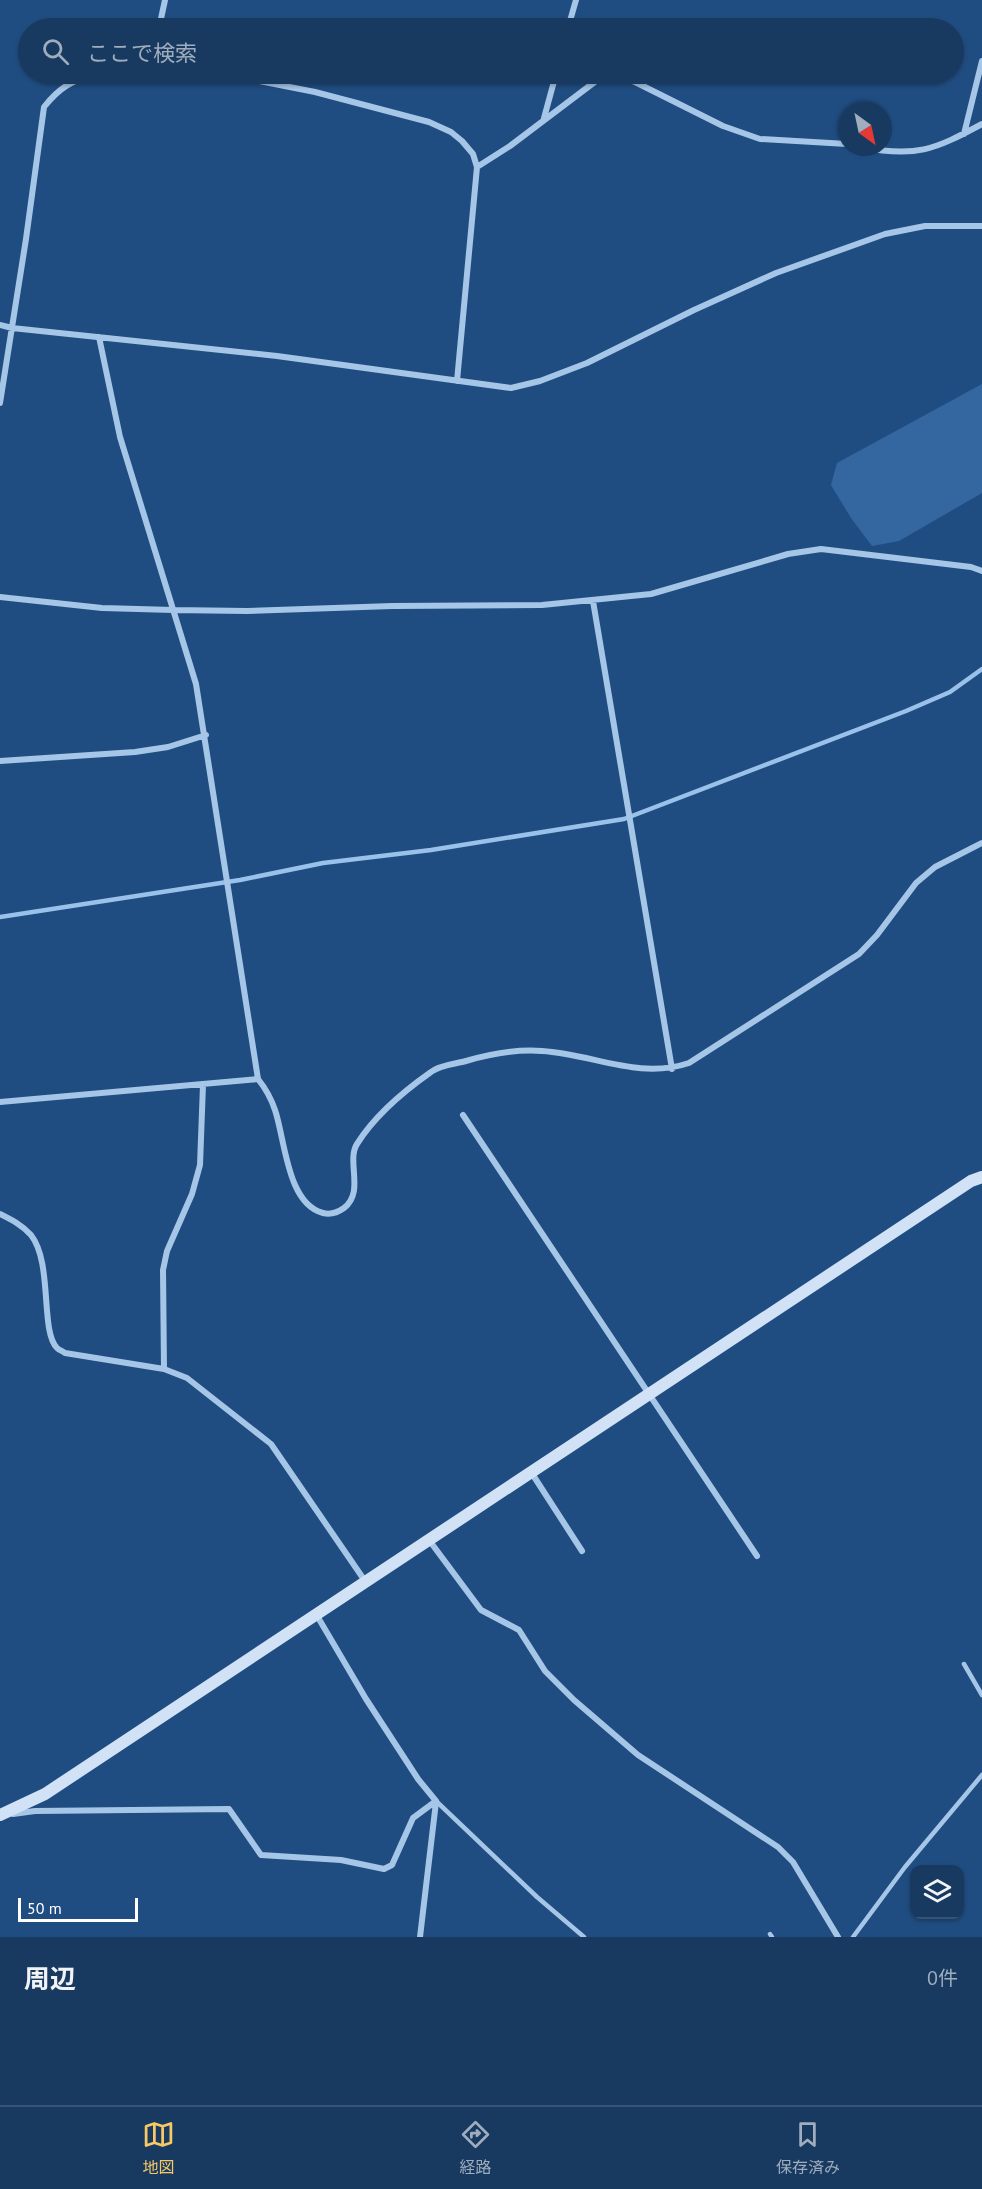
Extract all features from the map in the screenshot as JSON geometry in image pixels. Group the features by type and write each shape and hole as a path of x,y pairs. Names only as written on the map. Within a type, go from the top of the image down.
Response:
{"street":[{"path":"161,18 165,0"},
{"path":"571,18 576,0"},
{"path":"964,134 982,61"},
{"path":"0,403 44,107 56,92 69,84"},
{"path":"276,84 429,122 451,132 472,154 477,167 457,381"},
{"path":"543,119 553,84"},
{"path":"477,167 510,146 592,84"},
{"path":"639,84 723,126 760,139 838,143"},
{"path":"892,153 914,152 936,147 982,124"},
{"path":"0,325 99,338 277,356 511,388 540,381 587,363 694,310 776,273 885,234 925,226 982,226"},
{"path":"99,338 120,437 196,684 206,735 258,1079 268,1092 276,1113 283,1147 294,1182 305,1202 314,1209 325,1213 337,1213 349,1204 354,1191 355,1147 377,1116 434,1070 493,1053 542,1051 649,1070 672,1069 689,1063 859,954 916,883 935,867 982,843"},
{"path":"0,597 102,608 173,610 247,611 392,606 542,605 651,594 788,554 821,549 971,567 982,571"},
{"path":"592,601 672,1069"},
{"path":"0,761 135,752 168,747 206,735"},
{"path":"0,1102 258,1079"},
{"path":"164,1369 163,1270 167,1251 192,1194 200,1165 203,1085"},
{"path":"463,1115 757,1556"},
{"path":"2,1815 45,1794 649,1393 971,1181 982,1177"},
{"path":"0,1214 17,1222 30,1234 38,1246 51,1335 56,1347 65,1353 164,1369 187,1378 271,1444 365,1581"},
{"path":"530,1472 582,1551"},
{"path":"429,1539 481,1610 519,1630 545,1671 574,1700 638,1755 778,1847 793,1862 838,1937"},
{"path":"316,1614 366,1699 418,1779 436,1801 420,1937"},
{"path":"2,1815 34,1811 229,1809 261,1855 341,1860 384,1869 392,1865 413,1818 436,1801"}],"lane":[{"path":"964,1664 982,1695"},
{"path":"853,1937 905,1868 982,1775"},
{"path":"436,1801 537,1897 584,1937"}],"shaded area":[{"path":"982,384 982,493 899,541 872,546 851,518 831,485 837,463"}],"waterway":[{"path":"0,917 240,880 323,863 431,850 624,819 906,711 950,692 982,669"}]}
